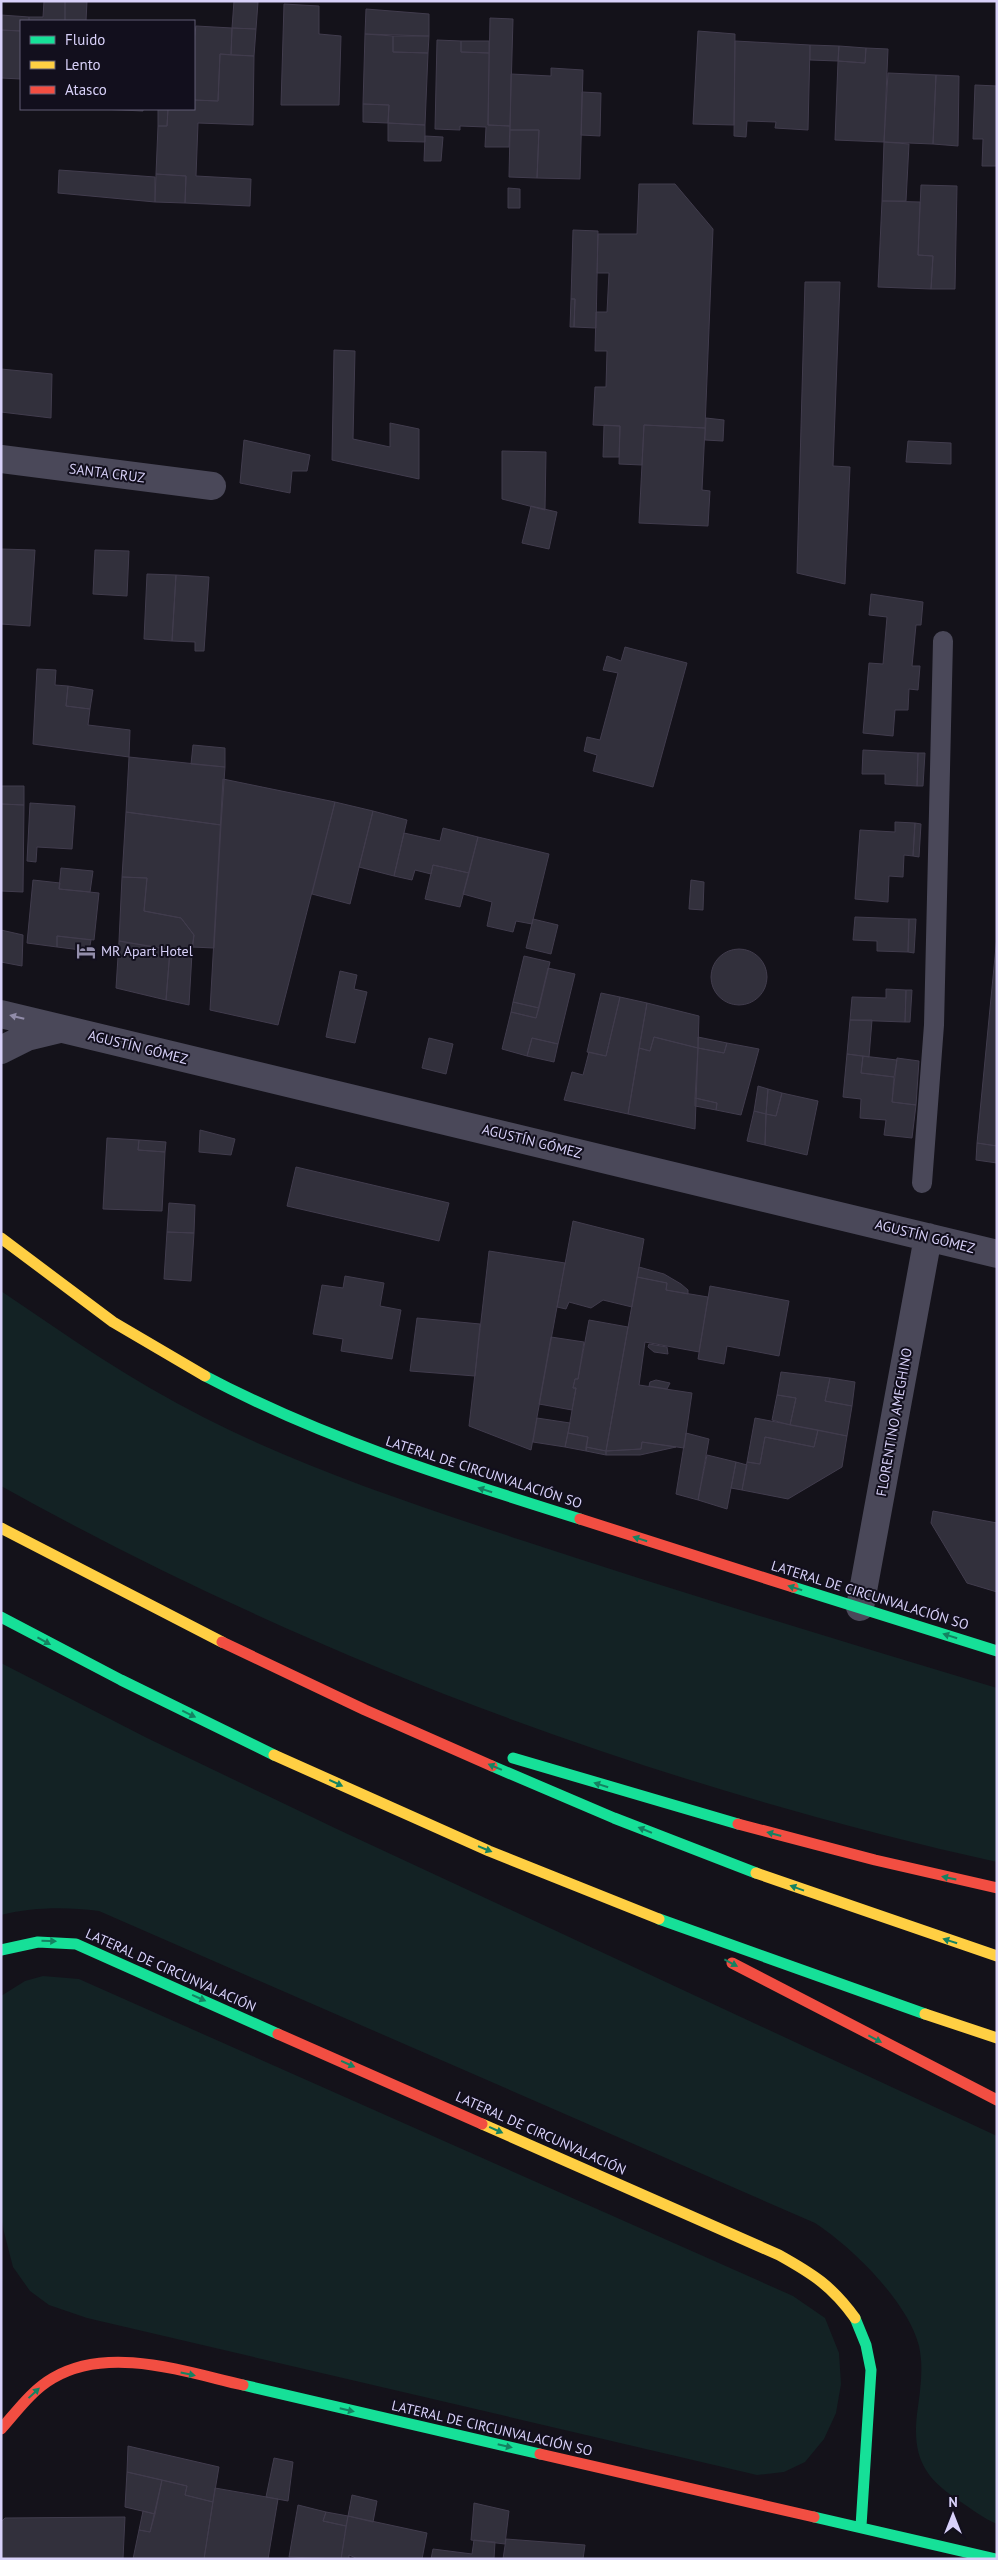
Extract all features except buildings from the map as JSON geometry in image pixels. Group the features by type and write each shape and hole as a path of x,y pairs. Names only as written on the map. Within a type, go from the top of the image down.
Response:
{"main road":[{"name":"LATERAL DE CIRCUNVALACIÓN SO","path":"1,1238 77,1298 144,1341 223,1386 298,1421 370,1450 452,1479 997,1651"},
{"path":"1,1528 171,1618 389,1721 578,1803 858,1910 997,1956"},
{"path":"1,1617 251,1744 458,1838 626,1907 803,1974 997,2038"},
{"path":"389,1721 772,1834 921,1872 997,1888"},
{"path":"626,1907 705,1949"},
{"name":"LATERAL DE CIRCUNVALACIÓN","path":"1,1950 16,1944 38,1941 76,1944 769,2251 813,2274 839,2296 858,2323 866,2344 871,2370 861,2526"},
{"path":"723,1958 898,2051 997,2100"},
{"name":"LATERAL DE CIRCUNVALACIÓN SO","path":"1,2429 36,2391 54,2377 94,2364 147,2365 861,2526 996,2559"}],"street":[{"name":"SANTA CRUZ","path":"1,459 212,486"},
{"name":"AGUSTÍN GÓMEZ","path":"1,1014 997,1254"},
{"name":"AGUSTÍN GÓMEZ","path":"1,1050 27,1037 56,1030 66,1030"},
{"name":"FLORENTINO AMEGHINO","path":"860,1607 928,1237"}],"lane":[{"path":"922,1183 934,1025 943,641"}],"shaded area":[{"path":"1,1291 100,1357 177,1403 242,1436 360,1485 580,1559 997,1688 997,1862 867,1831 738,1795 611,1754 485,1710 361,1660 239,1607 119,1549 1,1486"},
{"path":"1,1663 147,1738 339,1830 997,2136 997,2524 983,2517 949,2493 930,2476 919,2455 917,2443 916,2429 921,2363 919,2346 913,2329 891,2294 877,2277 845,2246 815,2223 99,1911 50,1908 1,1915"},
{"path":"43,1976 79,1979 793,2296 825,2318 839,2353 841,2384 836,2413 824,2439 805,2462 784,2472 757,2475 87,2318 49,2305 30,2291 13,2267 1,2217 1,1996 25,1981"}],"traffic: fast":[{"path":"205,1376 250,1399 389,1456 484,1489 580,1519"},
{"path":"793,1587 997,1651"},
{"path":"1,1617 121,1680 274,1755"},
{"path":"513,1758 738,1824"},
{"path":"492,1766 614,1818 756,1873"},
{"path":"659,1919 925,2014"},
{"path":"1,1950 38,1942 76,1944 278,2034"},
{"path":"855,2318 866,2345 871,2370 861,2526"},
{"path":"243,2385 540,2454"},
{"path":"814,2517 996,2559"}],"traffic: slow":[{"path":"1,1238 113,1322 205,1376"},
{"path":"1,1528 222,1642"},
{"path":"274,1755 489,1851 659,1919"},
{"path":"756,1873 997,1956"},
{"path":"925,2014 997,2038"},
{"path":"482,2124 779,2255 802,2268 830,2289 855,2318"}],"traffic: jam":[{"path":"580,1519 793,1587"},
{"path":"222,1642 365,1710 492,1766"},
{"path":"738,1824 875,1860 997,1888"},
{"path":"732,1963 997,2100"},
{"path":"278,2034 482,2124"},
{"path":"1,2429 25,2401 45,2383 75,2368 98,2363 147,2364 243,2385"},
{"path":"540,2454 814,2517"}],"place":[{"name":"MR Apart Hotel","path":"86,951"}]}
